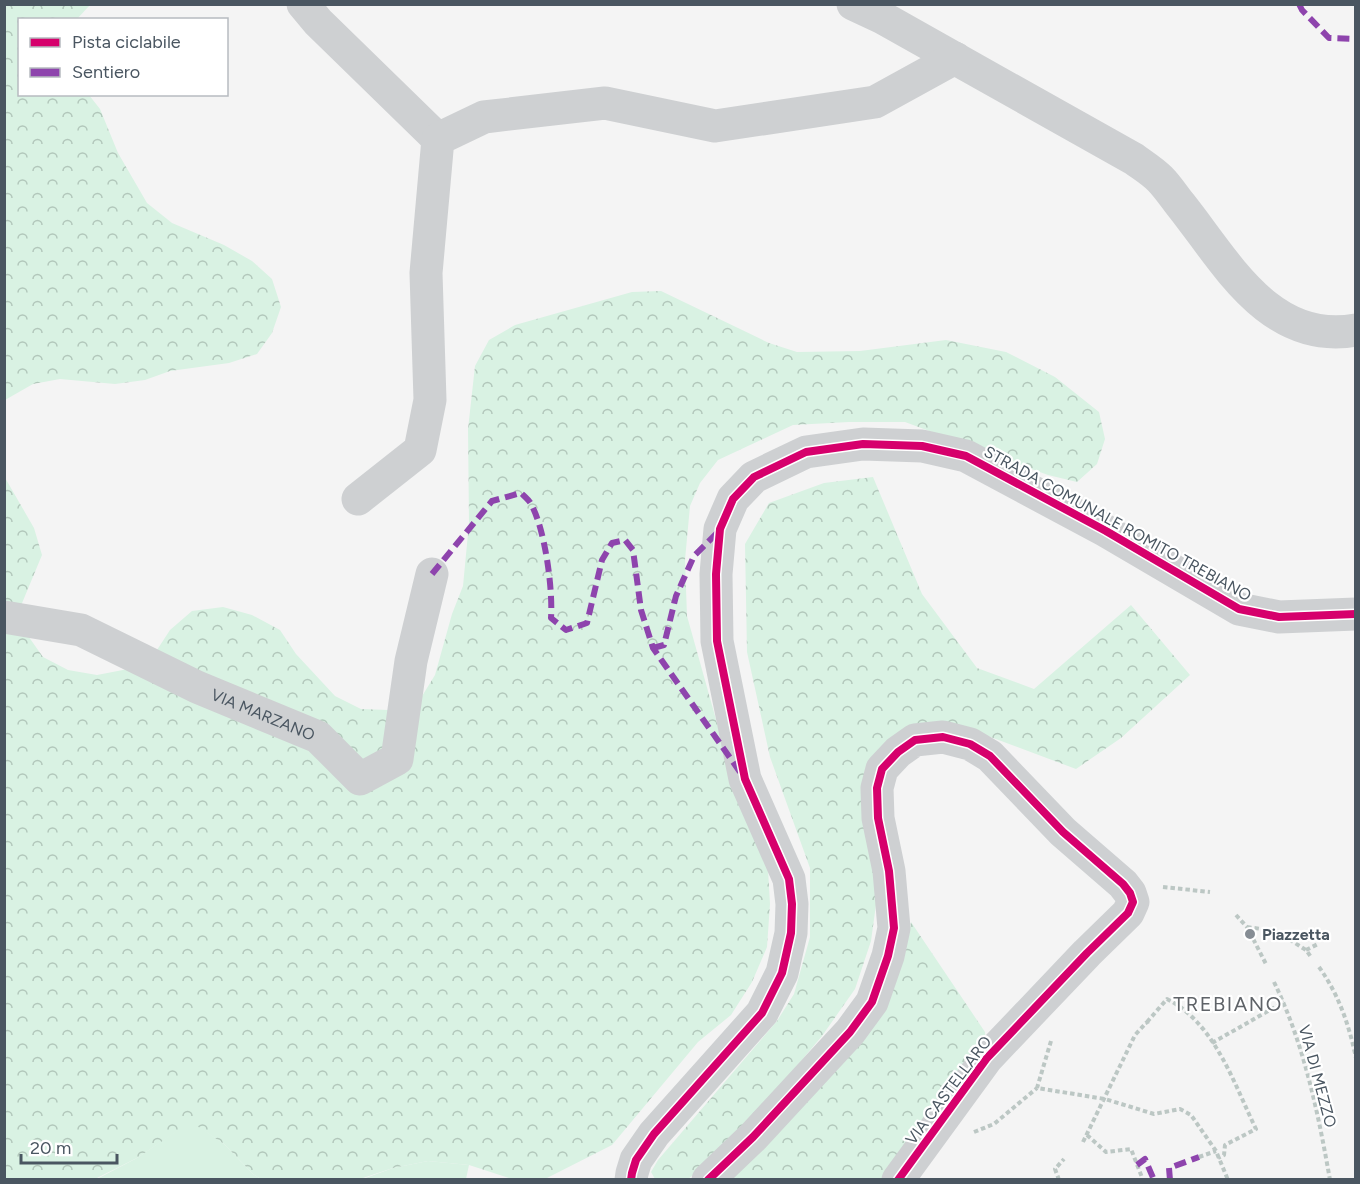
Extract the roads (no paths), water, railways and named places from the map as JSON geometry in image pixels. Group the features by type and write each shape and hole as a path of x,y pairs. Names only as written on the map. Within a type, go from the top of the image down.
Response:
{"street":[{"path":"303,4 318,22 438,139"},
{"path":"853,4 883,18 1134,159 1161,179 1230,270 1260,302 1286,320 1308,329 1356,330"},
{"path":"438,139 484,117 605,103 715,126 863,104 874,102 955,58"},
{"path":"358,499 420,450 430,400 426,273 438,139"},
{"name":"STRADA COMUNALE ROMITO TREBIANO","path":"632,1179 636,1160 654,1134 762,1013 782,973 791,933 792,904 789,879 745,779 717,641 716,574 720,529 733,499 754,477 806,452 863,444 922,446 966,456 1106,531 1239,609 1279,618 1356,614"},
{"name":"VIA MARZANO","path":"4,617 81,630 197,687 318,737 360,779 397,759 411,662 432,574"},
{"name":"VIA CASTELLARO","path":"708,1179 768,1121 850,1032 872,1002 888,956 894,928 889,871 878,818 877,788 882,769 898,752 915,741 943,737 970,744 990,756 1063,832 1124,884 1133,902 1128,913 987,1058 898,1179"}],"place":[{"name":"Piazzetta","path":"1250,934"}],"district":[{"name":"TREBIANO","path":"1228,1004"}]}
